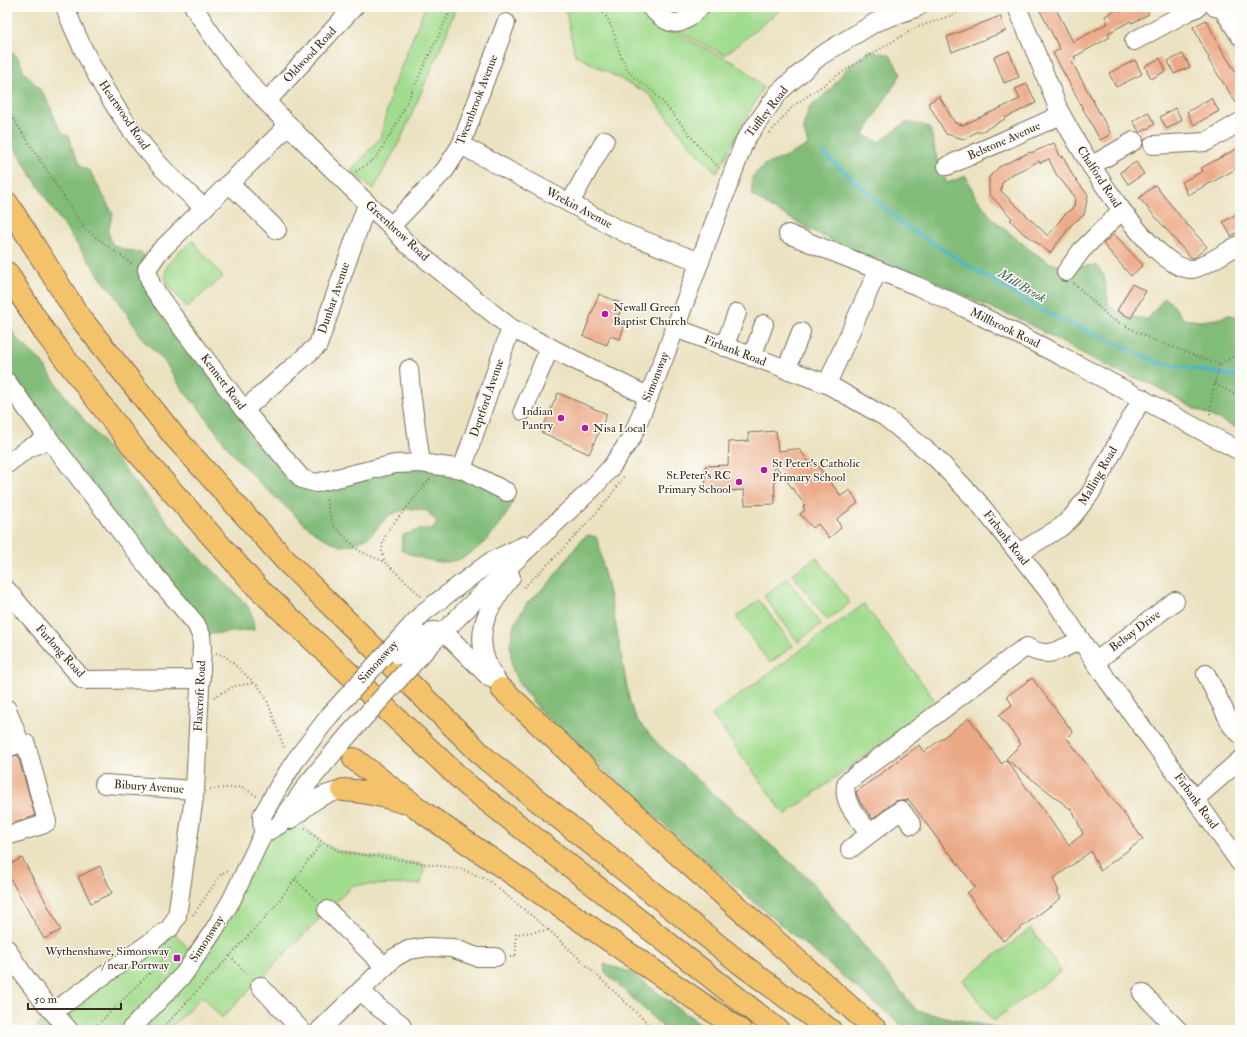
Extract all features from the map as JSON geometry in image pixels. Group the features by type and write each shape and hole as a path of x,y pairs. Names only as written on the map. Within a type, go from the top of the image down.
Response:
{"highway":[{"path":"7,203 78,315 174,436 292,566 486,759 740,963 830,1030"},
{"path":"7,273 43,330 138,453 257,588 466,784 778,1030"},
{"path":"502,689 664,842 876,1030"},
{"path":"348,746 424,813 740,1030"},
{"path":"343,790 379,794 424,813"}],"street":[{"name":"Heartwood Road","path":"65,7 94,71 128,125 156,162 204,208"},
{"name":"Greenbrow Road","path":"194,7 207,29 235,67 266,102 367,204 391,226 407,244 511,328 648,397"},
{"name":"Oldwood Road","path":"266,102 354,7"},
{"path":"650,7 668,22 676,23 682,22 700,7"},
{"name":"Tuffley Road","path":"675,328 745,140 779,92 820,56 873,14 918,7"},
{"name":"Chalford Road","path":"1017,7 1062,115 1091,166 1121,211 1142,236 1177,266 1193,269 1240,244"},
{"path":"1134,41 1189,10 1198,7"},
{"path":"1215,7 1222,8 1240,36"},
{"name":"Tweenbrook Avenue","path":"391,226 445,170 461,145 506,23"},
{"name":"Belstone Avenue","path":"947,166 1062,115"},
{"path":"1153,146 1206,142 1240,122"},
{"path":"149,278 147,269 158,253 289,125"},
{"path":"570,203 605,140"},
{"path":"1091,166 1134,141"},
{"name":"Wrekin Avenue","path":"461,145 627,234 700,262"},
{"path":"229,184 278,230"},
{"name":"Dunbar Avenue","path":"244,410 318,345 367,204"},
{"path":"1066,272 1080,251 1121,211"},
{"name":"Millbrook Road","path":"788,234 917,286 979,315 1142,398 1240,451"},
{"path":"827,384 878,270"},
{"name":"Kennett Road","path":"149,278 151,285 170,312 244,410 302,479 316,483 395,464 421,463 462,469 507,492"},
{"path":"724,347 737,313"},
{"path":"752,357 764,324"},
{"name":"Deptford Avenue","path":"462,469 511,328"},
{"name":"Firbank Road","path":"675,328 827,384 885,417 935,457 978,502 1049,592 1108,681 1240,863"},
{"name":"Simonsway","path":"130,1030 184,974 214,930 232,899 263,834 262,816 295,761 325,722 375,666 427,634 519,557 592,489 612,466 632,436 675,328"},
{"path":"786,370 801,332"},
{"path":"523,411 550,347"},
{"path":"409,369 421,463"},
{"name":"Flaxcroft Road","path":"7,382 147,566 196,624 201,635 202,647 195,790 177,916 170,928 53,1012"},
{"name":"Malling Road","path":"1018,553 1061,527 1080,507 1090,494 1142,398"},
{"path":"7,464 27,449 49,439"},
{"path":"502,689 490,668 484,652 483,629 485,618 490,606 544,535"},
{"name":"Simonsway","path":"263,834 279,825 310,782 348,746 427,634 424,612 490,562 544,535"},
{"name":"Furlong Road","path":"7,590 83,680 201,679"},
{"name":"Belsay Drive","path":"1095,662 1175,601"},
{"path":"427,634 502,689"},
{"path":"870,833 848,802 846,791 847,782 994,670 1028,647 1036,652 1049,654 1081,640"},
{"path":"1206,674 1232,726 1240,734"},
{"path":"7,709 14,745 26,744 47,822 7,836"},
{"path":"325,722 348,746"},
{"path":"1195,799 1240,760"},
{"name":"Bibury Avenue","path":"104,784 195,790"},
{"path":"279,825 294,818 314,801 332,792 343,790"},
{"path":"850,849 901,810 912,825"},
{"path":"327,910 385,967"},
{"path":"320,1030 394,958 408,950 428,947 452,948 477,957 496,957"},
{"path":"7,949 19,970 69,1030"},
{"path":"260,986 300,1030"},
{"path":"361,991 378,1007 401,1024 403,1030"},
{"path":"1142,993 1178,1030"}],"path":[{"path":"344,181 377,157 413,92 452,7"},
{"path":"598,7 604,12 622,58 630,73 654,93 704,154 720,168 732,174"},
{"path":"766,138 793,106 844,71 913,29 974,7"},
{"path":"7,109 84,228 149,278"},
{"path":"1066,272 1072,281 1089,299 1110,318 1151,339 1221,365"},
{"path":"1211,435 1210,412 1213,389 1219,370 1221,365 1226,360 1240,354"},
{"path":"1215,384 1240,397"},
{"path":"385,562 382,552 383,541 389,529 440,466"},
{"path":"330,480 326,501 333,525 359,551 385,562 423,598"},
{"path":"202,647 225,656 259,687 267,700 286,752"},
{"path":"200,706 235,686 255,683"},
{"path":"195,790 241,787 258,796"},
{"path":"301,824 322,842 338,852 461,869 488,880 549,930 655,1030"},
{"path":"161,1030 273,909 322,842"},
{"path":"295,879 327,910"},
{"path":"496,957 516,957 516,934 549,930"},
{"path":"230,956 260,986"}],"green space":[{"path":"425,7 456,7 444,40 401,139 373,190 351,171 380,138 393,87"},
{"path":"565,7 639,7 658,24 742,67 763,87 717,173 691,146 649,94 575,55"},
{"path":"646,7 784,7 725,55 665,25"},
{"path":"7,46 18,58 24,72 43,93 57,124 63,133 70,137 72,148 81,167 90,171 113,214 108,231 112,244 125,250 140,252 152,262 147,269 302,479 421,463 507,492 513,502 502,521 486,541 466,556 456,560 445,562 433,561 412,555 401,550 403,535 418,530 433,529 437,522 427,511 407,508 388,516 369,537 355,544 340,546 320,536 303,523 254,477 232,453 197,406 184,392 165,362 144,341 115,295 103,281 57,216 7,136"},
{"path":"869,50 890,55 901,74 863,135 879,142 906,122 930,127 937,160 947,183 966,176 975,196 994,220 1029,249 1049,263 1074,267 1097,265 1104,276 1109,306 1125,316 1148,319 1165,297 1174,306 1183,319 1201,321 1217,319 1229,315 1240,317 1240,429 1193,408 1150,383 1116,371 1018,318 996,310 936,282 852,252 773,209 752,195 752,177 764,165 783,158 808,145 803,127 809,108 831,89 844,71"},
{"path":"193,241 223,277 187,307 169,285 166,278 166,272 168,265 177,254"},
{"path":"7,323 17,339 40,360 69,401 180,537 247,605 252,615 254,630 201,635 7,382"},
{"path":"588,535 596,537 599,544 614,615 630,704 638,721 658,744 810,880 917,1011 993,1027 998,1030 907,1030 692,850 542,713 518,683 512,667 510,644 514,624 527,603 549,583 582,539"},
{"path":"816,557 850,603 827,620 792,574"},
{"path":"787,578 821,624 798,642 764,596"},
{"path":"759,600 793,646 770,663 736,617"},
{"path":"864,604 937,703 785,815 712,715"},
{"path":"294,817 322,842 338,851 425,865 421,884 353,885 222,1018 202,996 169,1030 34,1030 53,1012 170,928 196,957 263,834"},
{"path":"1031,928 1061,971 993,1021 963,980"},
{"path":"604,964 630,972 710,1030 666,1030 605,972"}],"building":[{"path":"1038,7 1055,7 1073,42 1108,23 1105,16 1118,9 1120,12 1130,7 1145,7 1149,14 1132,23 1131,21 1108,33 1110,37 1074,57 1076,60 1072,62 1111,134 1100,140 1053,53 1060,49"},
{"path":"1000,16 1006,31 952,52 947,37"},
{"path":"1206,20 1240,79 1240,109 1208,59 1209,58 1193,27"},
{"path":"1009,51 1019,77 1004,83 994,57"},
{"path":"1183,54 1190,67 1174,74 1168,61"},
{"path":"1160,58 1166,71 1151,79 1145,66"},
{"path":"1135,60 1142,74 1116,87 1109,73"},
{"path":"1027,84 1036,103 979,133 978,131 964,139 946,134 928,103 939,96 955,123 963,125 1020,99 1015,89"},
{"path":"1211,98 1219,111 1194,125 1187,112"},
{"path":"1175,108 1182,120 1167,129 1160,117"},
{"path":"1148,112 1155,124 1140,133 1133,121"},
{"path":"1054,143 1061,158 1063,156 1073,176 1088,195 1084,215 1072,224 1050,253 1027,235 1026,236 1010,220 1012,218 989,194 989,177 999,167 1030,152 1031,153","holes":["1049,159 1056,174 1075,197 1074,207 1064,215 1048,236 1001,191 1002,183 1009,176 1039,161 1040,163"]},
{"path":"1240,147 1240,167 1188,195 1182,182 1203,171 1201,168"},
{"path":"1136,162 1144,174 1128,184 1120,172"},
{"path":"1155,185 1207,247 1194,258 1190,257 1139,198"},
{"path":"1240,212 1240,230 1231,236 1223,222"},
{"path":"1114,234 1143,265 1131,276 1103,244"},
{"path":"1132,284 1146,291 1131,318 1117,311"},
{"name":"Newall Green Baptist Church","path":"599,294 623,304 615,324 624,327 620,339 610,336 607,345 583,336"},
{"path":"558,393 607,414 589,454 541,432"},
{"name":"St.Peter's RC Primary School","path":"776,431 778,451 795,449 800,450 811,465 815,462 841,496 850,490 858,503 837,519 841,528 829,538 818,524 813,528 800,514 805,510 803,507 805,505 774,464 775,504 745,505 744,490 706,492 705,466 728,465 729,442 749,441 748,433"},
{"path":"1032,678 1073,732 1067,738 1143,839 1100,871 1091,851 1053,879 1059,891 1057,892 1061,898 1003,941 967,893 975,887 908,799 906,801 895,801 873,819 860,802 856,792 919,745 924,752 969,718 1002,764 1006,760 1069,845 1083,834 1073,811 1006,759 1021,744 999,715 1012,705 1007,696"},
{"path":"18,755 35,816 7,825 7,758"},
{"path":"22,858 61,930 44,939 7,873 7,866"},
{"path":"100,866 112,893 91,903 78,877"}],"waterway":[{"name":"Mill Brook","path":"823,153 905,226 1037,308 1159,363 1240,377"}],"place":[{"name":"Newall Green Baptist Church","path":"605,314"},
{"name":"Indian Pantry","path":"561,418"},
{"name":"Nisa Local","path":"585,428"},
{"name":"St Peter's Catholic Primary School","path":"764,470"},
{"name":"St.Peter's RC Primary School","path":"739,482"},
{"name":"Wythenshawe, Simonsway / near Portway","path":"177,958"}]}
